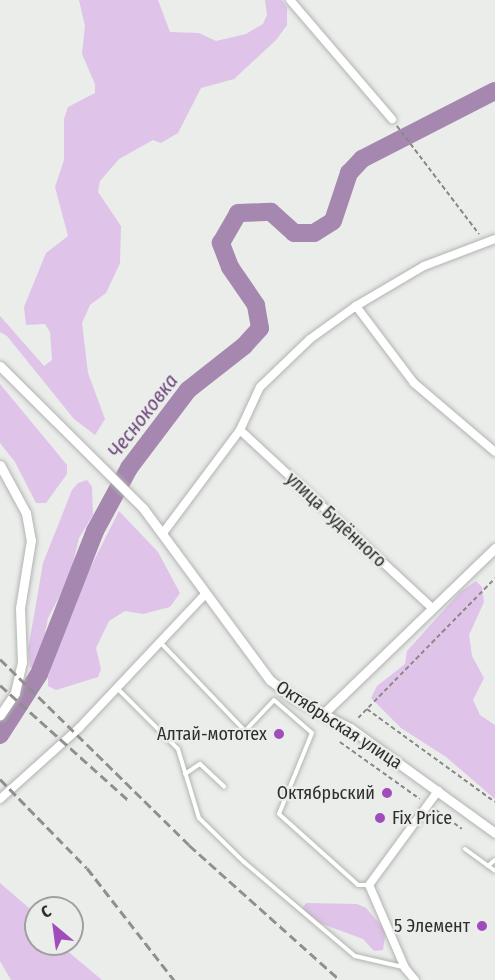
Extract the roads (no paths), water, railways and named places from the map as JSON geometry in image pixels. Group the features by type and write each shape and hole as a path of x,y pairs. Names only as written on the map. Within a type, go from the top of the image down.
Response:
{"street":[{"path":"290,0 392,119"},
{"path":"162,533 240,430 260,387 310,339 356,306 424,266 493,243"},
{"path":"356,306 414,382 495,452"},
{"name":"Октябрьская улица","path":"0,366 143,508 270,680 323,714 350,728 495,833"},
{"name":"улица Будённого","path":"240,430 433,609"},
{"path":"0,465 26,513 31,540 20,608 22,662 15,693 0,715"},
{"path":"323,714 495,548"},
{"path":"0,800 117,688 206,593"},
{"path":"415,980 405,968 369,885 438,791"}],"lane":[{"path":"160,642 245,732 274,700 312,733 279,814 358,885 369,885"},
{"path":"117,688 178,749 199,818 244,862 355,956 405,968"},
{"path":"185,774 200,764 224,786"},
{"path":"465,849 495,871"},
{"path":"488,866 495,860"}],"waterway":[{"name":"Чесноковка","path":"0,735 39,674 95,531 129,468 188,390 244,346 260,328 256,305 230,267 221,243 238,213 271,212 294,233 314,233 333,221 349,173 362,159 495,91"}],"railway":[{"path":"0,659 189,845 340,980"},
{"path":"0,685 128,800"},
{"path":"0,779 87,868 174,980"}],"place":[{"name":"Алтай-мототех","path":"279,734"},
{"name":"Октябрьский","path":"387,793"},
{"name":"Fix Price","path":"380,818"},
{"name":"5 Элемент","path":"482,926"}]}
